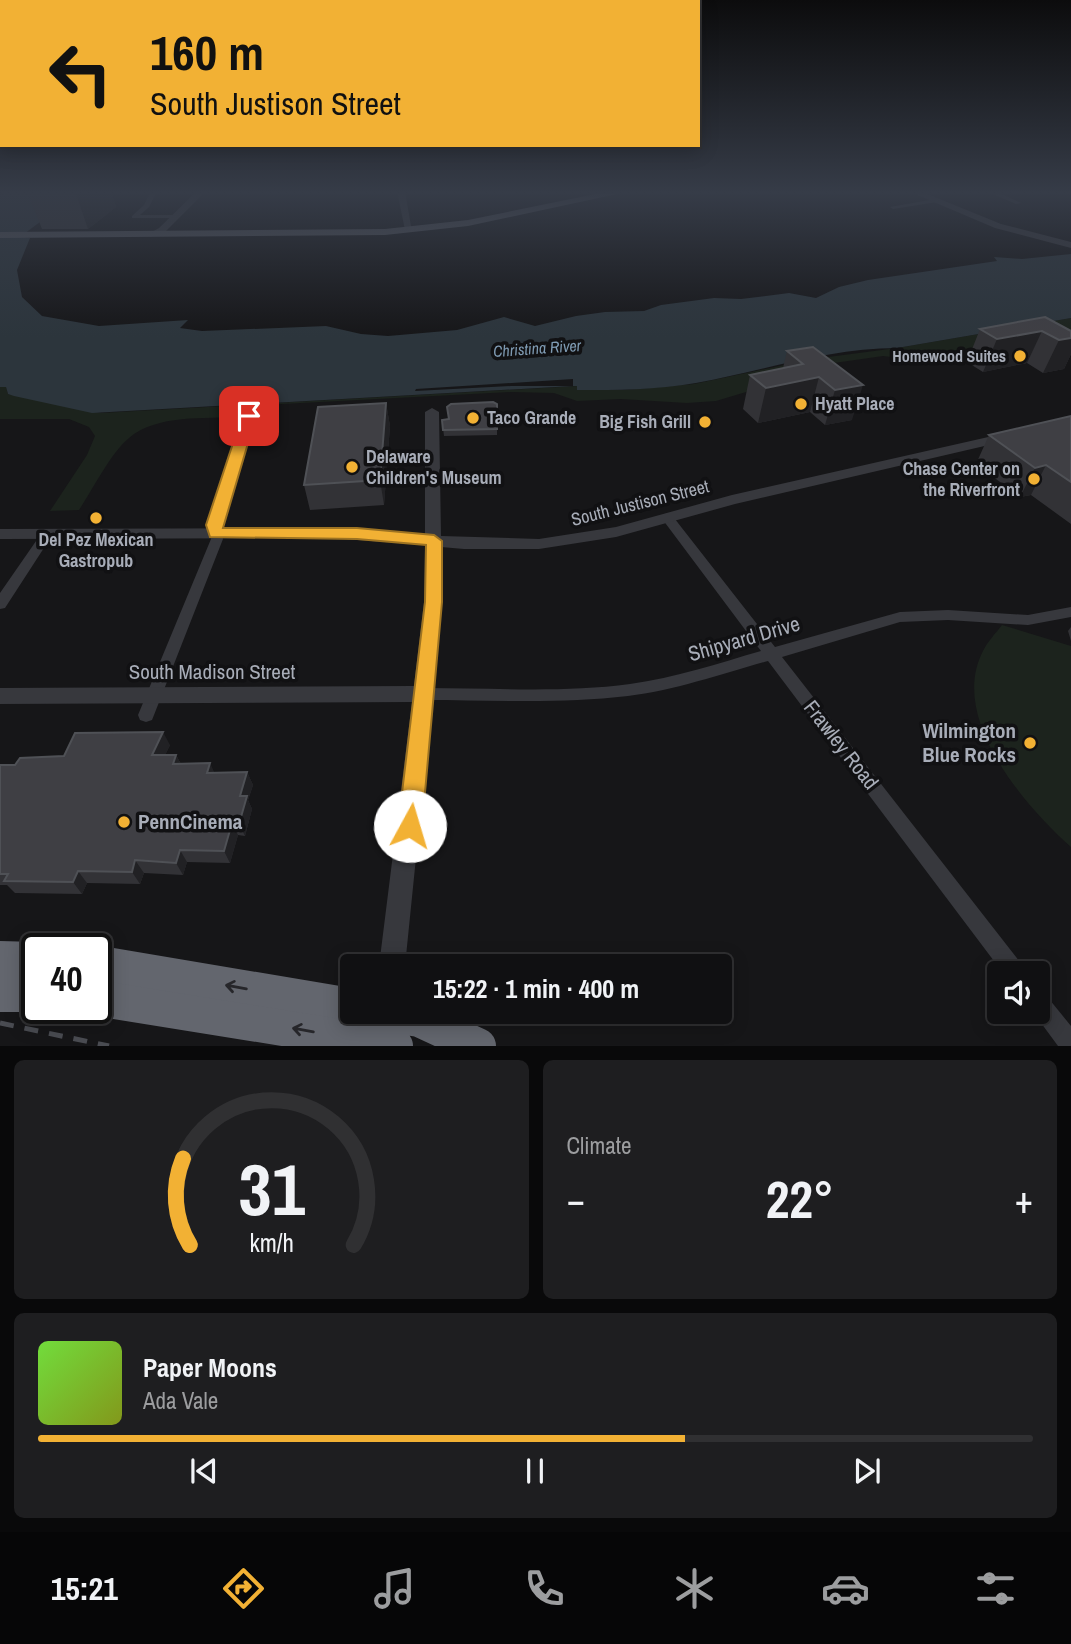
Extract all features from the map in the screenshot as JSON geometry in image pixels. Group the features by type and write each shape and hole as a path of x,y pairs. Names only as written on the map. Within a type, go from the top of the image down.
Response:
{"highway":[{"path":"0,960 21,961"},
{"path":"112,967 340,1005"},
{"path":"0,992 21,992"},
{"path":"112,1001 395,1045"},
{"path":"430,1024 478,1045"}],"street":[{"path":"1050,240 1070,245"},
{"path":"393,954 425,694 433,602 432,412"},
{"path":"146,715 217,539 214,525 249,416"},
{"name":"South Justison Street","path":"0,534 357,534 496,545 539,544 607,534 732,500 1015,435"},
{"name":"Frawley Road","path":"667,517 1007,961"},
{"path":"0,604 47,534"},
{"name":"Shipyard Drive","path":"425,694 611,692 667,683 900,618 948,615 1028,620 1071,612"},
{"name":"South Madison Street","path":"0,696 425,694"},
{"path":"1050,1017 1071,1044"},
{"path":"383,1045 386,1024"}],"shaded area":[{"path":"1071,318 1071,338 956,359 918,360 883,356 799,368 771,377 746,392 716,401 577,401 554,393 512,392 244,406 240,417 182,419 140,430 115,453 79,510 50,511 87,455 95,436 89,427 69,419 0,419 0,387 6,387 8,394 101,413 577,386 578,390 626,390 694,384 813,359 897,348"},
{"name":"Wilmington Blue Rocks","path":"1002,625 1071,646 1071,847 1014,785 983,732 976,704 975,677 983,651"}],"water":[{"name":"Christina River","path":"0,240 29,240 17,270 22,297 42,316 99,326 188,320 180,328 202,331 326,326 361,334 388,336 457,330 504,317 535,326 576,316 644,311 661,305 714,298 741,299 789,293 816,298 839,287 868,280 997,261 994,257 1022,259 1071,254 1071,318 897,348 821,356 666,387 577,390 577,386 573,386 92,413 14,396 8,394 6,387 0,387"}],"pier":[{"path":"573,379 573,386 415,391 416,389"}],"building":[{"path":"1045,317 1071,331 1071,338 1059,340 1042,331 997,339 980,329"},
{"path":"813,347 863,385 835,390 819,377 766,388 750,375 803,364 787,351"},
{"name":"Delaware Children's Museum","path":"386,403 380,480 304,485 318,407"},
{"name":"Taco Grande","path":"451,404 497,404 497,429 443,430 442,420 449,419 447,407"},
{"path":"1071,416 1071,482 1046,465 1035,468 989,435"},
{"name":"PennCinema","path":"163,732 152,755 176,755 173,764 210,763 207,773 247,772 240,796 247,796 239,824 232,823 224,851 180,850 176,863 135,860 132,872 78,871 73,882 4,881 8,874 0,874 0,765 15,765 20,758 64,756 75,733"}],"railway":[{"path":"0,1023 109,1046"}],"place":[{"name":"Homewood Suites","path":"1020,356"},
{"name":"Hyatt Place","path":"801,404"},
{"name":"Taco Grande","path":"473,418"},
{"name":"Big Fish Grill","path":"705,422"},
{"name":"Delaware Children's Museum","path":"352,467"},
{"name":"Chase Center on the Riverfront","path":"1034,479"},
{"name":"Del Pez Mexican Gastropub","path":"96,518"},
{"name":"Wilmington Blue Rocks","path":"1030,743"},
{"name":"PennCinema","path":"124,822"}],"route":[{"path":"249,416 214,525 215,533 357,534 434,541 433,602 410,826"}]}
